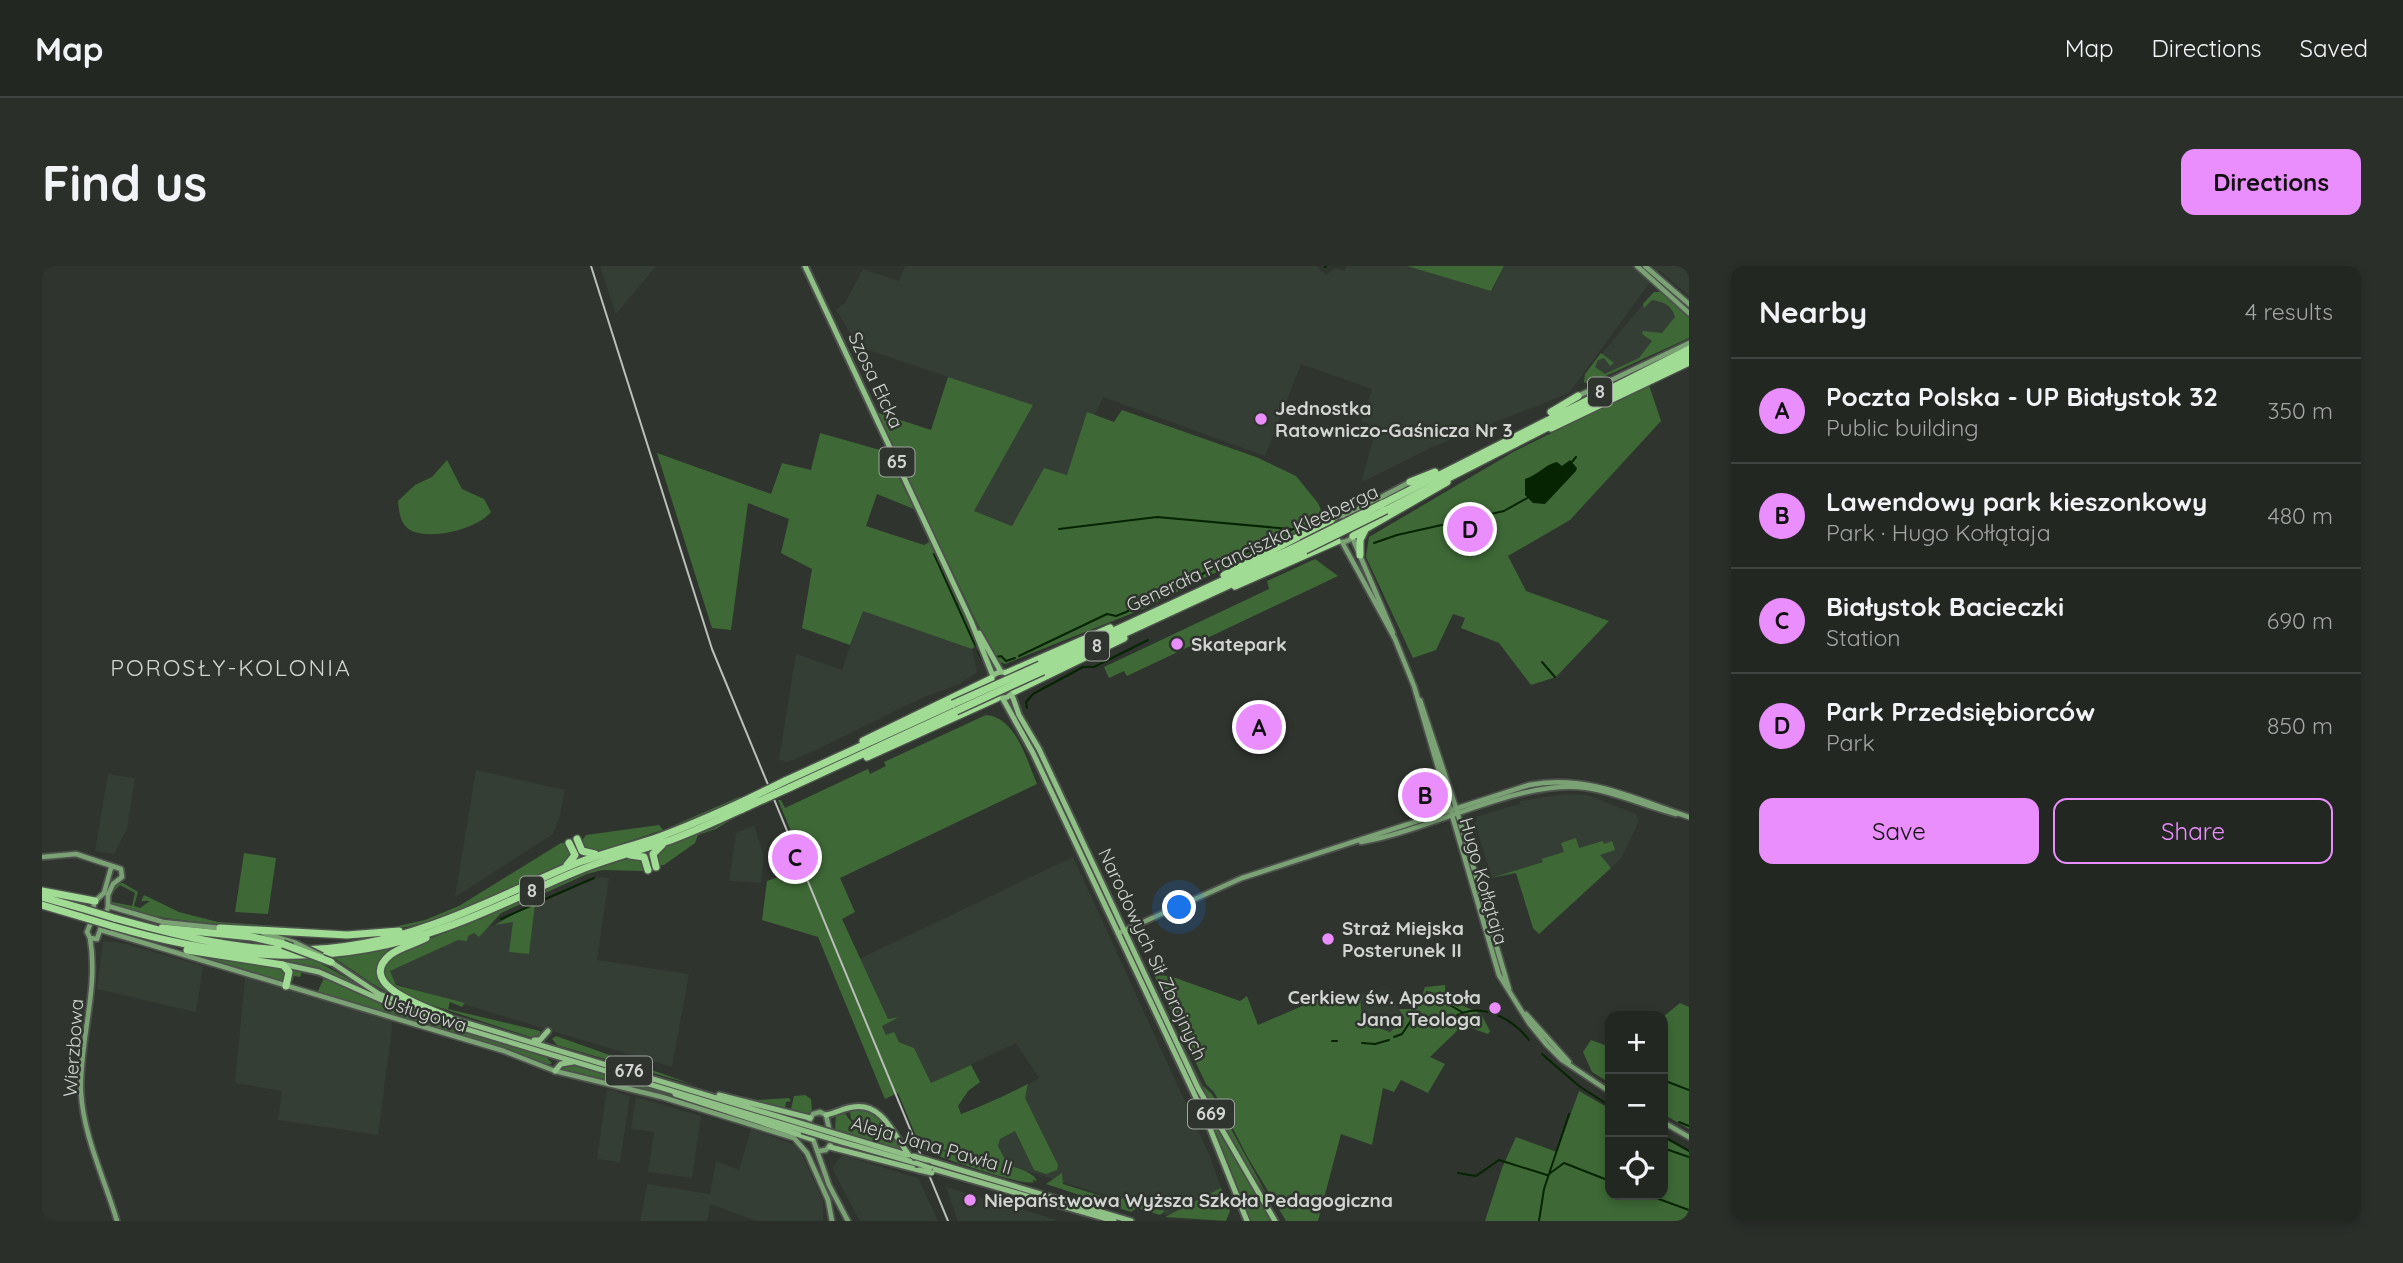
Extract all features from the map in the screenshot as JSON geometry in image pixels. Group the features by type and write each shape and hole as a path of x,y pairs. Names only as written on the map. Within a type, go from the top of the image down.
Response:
{"highway":[{"name":"Generała Franciszka Kleeberga","path":"1474,460 1512,436 1689,349"},
{"name":"Generała Franciszka Kleeberga","path":"747,803 1217,591 1474,460 1689,355"},
{"path":"1527,436 1561,424 1689,362"},
{"path":"1512,436 1578,396"},
{"path":"1410,482 1474,460"},
{"path":"1353,537 1368,525 1432,492 1474,460"},
{"path":"1190,595 1239,566 1331,520"},
{"path":"1360,555 1361,536 1368,525"},
{"path":"1217,591 1247,583 1340,542"},
{"name":"Generała Franciszka Kleeberga","path":"1042,668 1190,595 1304,547"},
{"path":"1004,672 1099,631 1141,618"},
{"path":"1013,693 1111,646 1152,621"},
{"path":"847,757 873,736 992,677"},
{"path":"847,757 886,749 1000,698"},
{"name":"8","path":"113,922 127,922 203,942 279,950 358,944 430,926 555,873 672,839 747,803"},
{"name":"8","path":"42,897 146,936 213,951 298,957 372,948 445,928 616,854 747,803"},
{"path":"555,873 573,860 573,841 585,853 640,855 652,869 654,852 672,839"},
{"path":"42,891 97,900"},
{"name":"8","path":"42,905 83,913"},
{"path":"127,922 186,932 252,937 283,944 331,962"},
{"path":"220,928 362,935 430,926"},
{"path":"445,928 390,955 382,974 386,986 396,995 450,1018"},
{"path":"146,936 193,952 275,964 288,969 286,986"}],"main road":[{"name":"Szosa Ełcka","path":"805,266 971,621 984,646 1004,672"},
{"name":"Szosa Ełcka","path":"984,646 992,677"},
{"path":"992,677 1004,672"},
{"name":"65","path":"1004,672 1016,682 1013,693"},
{"name":"65","path":"992,677 991,692 1000,698"},
{"path":"1000,698 1013,693"},
{"name":"Narodowych Sił Zbrojnych","path":"1013,693 1019,715 1112,904 1131,962 1207,1121 1247,1221"},
{"name":"Narodowych Sił Zbrojnych","path":"1000,698 1036,751 1104,907 1138,960 1214,1120 1275,1221"},
{"path":"1104,907 1112,904"},
{"path":"1131,962 1138,960"},
{"name":"676","path":"331,962 389,998 700,1092 725,1103"},
{"name":"676","path":"275,964 319,972 389,1005 659,1087 725,1103"},
{"path":"526,1040 540,1040 548,1031 549,1042 559,1050"},
{"path":"543,1052 554,1060 555,1071"},
{"path":"555,1071 564,1063 577,1062"},
{"path":"659,1087 699,1104 812,1139"},
{"path":"700,1092 810,1118"},
{"name":"Aleja Jana Pawła II","path":"725,1103 843,1139 931,1170 946,1172 1114,1221"},
{"path":"827,1115 858,1106 876,1111 911,1156"},
{"name":"Aleja Jana Pawła II","path":"843,1139 1038,1191 1131,1221"},
{"path":"824,1150 919,1170 931,1170"},
{"path":"1037,1199 1038,1191"}],"street":[{"path":"1637,266 1689,313"},
{"path":"1645,266 1689,304"},
{"path":"1578,396 1689,343"},
{"path":"1346,516 1355,526 1353,537 1340,542 1330,534 1331,520 1346,516 1410,482"},
{"name":"Hugo Kołłątaja","path":"1353,537 1418,696 1458,814 1509,989"},
{"name":"Hugo Kołłątaja","path":"1340,542 1395,639"},
{"name":"Hugo Kołłątaja","path":"1418,696 1492,955 1522,1011 1572,1065 1605,1088"},
{"path":"1353,844 1529,785 1566,781 1609,788 1682,815"},
{"path":"1120,932 1242,878 1535,791 1570,787 1598,790 1689,817"},
{"path":"42,857 68,854 96,860 116,881 122,872 117,866 109,872"},
{"name":"Wierzbowa","path":"109,872 87,932 92,956 82,1102 117,1221"},
{"name":"Wierzbowa","path":"92,956 116,881"},
{"path":"97,900 163,922 268,934 296,943 331,962"},
{"name":"Usługowa","path":"90,938 100,935 121,937 503,1051 555,1071 720,1115 789,1137 802,1145 826,1194 832,1221"},
{"path":"824,1150 812,1139 810,1118 817,1112 827,1115 832,1142 824,1150 823,1167 847,1221"},
{"path":"1668,1125 1689,1137"}],"shaded area":[{"path":"600,266 656,266 616,314"},
{"path":"905,266 1316,266 1326,275 1335,268 1345,271 1347,266 1407,266 1492,291 1504,266 1689,266 1689,296 1659,270 1569,393 1432,447 1365,481 1362,480 1376,428 1361,421 1372,389 1301,364 1265,456 1103,397 1067,475 1044,469 1013,526 974,511 1032,405 859,347 836,310 845,303 863,269 899,281"},
{"path":"1407,266 1504,266 1491,291"},
{"path":"1653,292 1680,310 1653,353 1601,377 1590,368"},
{"path":"1654,292 1661,292 1689,317 1689,338 1588,384 1584,382 1585,374 1601,353 1614,363 1610,366 1604,358 1598,360 1595,367 1605,374 1639,358 1652,341 1642,334 1643,331 1662,333 1675,317 1670,307 1661,302 1652,300 1644,308 1643,304"},
{"path":"948,377 1033,405 974,511 1012,526 1044,468 1067,475 1087,412 1114,422 1122,410 1256,457 1296,476 1318,503 1323,515 1320,520 1143,609 1005,664 995,660 876,412 931,430"},
{"path":"1649,385 1661,421 1570,520 1508,556 1526,591 1609,621 1556,677 1531,685 1499,643 1461,628 1465,618 1453,614 1436,650 1413,658 1366,557 1369,537 1515,451"},
{"path":"820,433 887,452 914,509 877,494 866,526 924,545 931,541 977,644 972,649 863,611 850,645 802,628 812,569 781,553 789,519 748,503 731,630 712,628 657,453 771,494 782,463 811,470"},
{"path":"447,460 462,489 484,499 491,512 475,524 453,532 430,534 410,530 402,521 398,501 415,485 432,477"},
{"path":"1570,460 1577,468 1576,471 1545,504 1533,503 1525,495 1525,479 1552,463 1557,462 1562,466"},
{"path":"1315,559 1338,576 1127,676 1124,671 1109,678 1104,667 1269,589 1267,581"},
{"path":"862,610 972,649 977,672 960,684 922,698 818,749 788,762 779,760 796,654 842,670"},
{"path":"986,715 1005,723 1013,732 1037,784 840,878 855,912 842,919 888,1019 899,1017 882,1026 886,1035 894,1032 899,1042 914,1048 931,1083 971,1065 980,1082 968,1091 958,1106 961,1114 1028,1084 1025,1098 1058,1165 1057,1170 1046,1174 1034,1170 1015,1131 1000,1139 998,1146 1008,1165 1028,1172 1037,1181 926,1144 921,1148 898,1093 885,1099 818,937 762,920 767,881 806,867 778,800 781,800 785,808 868,769 870,774 886,766 884,762"},
{"path":"476,770 565,790 553,834 455,897"},
{"path":"108,774 135,778 127,829 114,854 95,851"},
{"path":"1565,794 1587,795 1636,814 1639,821 1622,857 1611,868 1592,847 1492,878 1475,824 1478,816 1520,804 1520,801"},
{"path":"739,797 740,798 705,814 668,828"},
{"path":"746,810 716,829 698,835 695,843 664,865 658,866 656,852 659,849 714,828"},
{"path":"659,825 663,830 595,852 589,852 580,844 586,835"},
{"path":"754,825 764,856 761,883 729,881 736,833"},
{"path":"1576,838 1579,848 1612,841 1615,850 1600,855 1611,868 1539,934 1533,928 1516,873 1491,878 1543,862 1541,859 1564,852 1561,843"},
{"path":"561,843 566,843 573,853 567,863 457,912 394,929 367,932 330,932 263,929 150,915 108,901 111,895 112,902 132,906 135,893 120,885 112,893 116,884 123,883 138,892 134,906 140,908 150,901 141,901 144,895 179,912 218,922 354,931 389,928 425,920 459,906"},
{"path":"244,853 276,858 268,914 235,912"},
{"path":"640,857 646,868 644,871 602,870 587,874 501,913 479,937 474,933 468,936 467,941 458,940 390,971 396,985 465,1003 462,1007 450,1002 448,1009 540,1031 540,1037 533,1038 407,997 387,981 385,965 397,953 583,873"},
{"path":"1073,857 1209,1154 1225,1199 1181,1219 1008,1165 998,1146 1000,1139 1015,1131 1033,1168 1046,1174 1056,1170 1024,1098 1029,1084 1039,1078 1016,1043 931,1084 914,1048 886,1035 882,1026 898,1017 888,1019 859,959"},
{"path":"597,877 609,878 597,960 689,974 672,1067 394,983 390,971 480,928 513,921 529,954 535,905"},
{"path":"529,905 535,905 529,954 509,952 513,922 495,925"},
{"path":"105,929 202,957 281,967 287,973 284,980 277,981"},
{"path":"1131,936 1203,1086 1212,1094 1268,1197 1223,1129"},
{"path":"103,941 122,943 203,966 196,1012 97,989"},
{"path":"410,942 386,956 383,984 391,994 332,957"},
{"path":"231,957 313,959 387,1001 804,1128 389,1003 314,968"},
{"path":"1137,966 1211,1118 1273,1221 1250,1221"},
{"path":"289,967 324,977 394,1009 546,1057 552,1063 547,1066 317,993 324,978 302,972 300,977 294,976 291,984"},
{"path":"1154,975 1170,976 1240,1001 1247,996 1258,1025 1321,998 1360,993 1362,1022 1390,1032 1405,1019 1399,1009 1417,1009 1425,987 1445,985 1446,998 1481,1014 1490,1031 1488,1034 1463,1025 1430,1057 1445,1064 1428,1093 1401,1080 1394,1092 1383,1088 1372,1145 1341,1134 1318,1221 1286,1221 1247,1156 1214,1092 1206,1084"},
{"path":"245,977 393,1020 378,1135 278,1120 282,1091 235,1083"},
{"path":"1388,991 1405,1019 1391,1032 1362,1022 1361,993"},
{"path":"1680,1003 1689,1007 1689,1129 1668,1117 1668,1013"},
{"path":"556,1036 694,1085 557,1045 552,1039"},
{"path":"1591,1040 1605,1045 1605,1080 1592,1072 1583,1052"},
{"path":"570,1064 660,1091 690,1104 614,1084 610,1079 609,1082 563,1071 562,1066"},
{"path":"607,1089 630,1096 620,1162 597,1159"},
{"path":"712,1090 758,1100 789,1098 791,1101 786,1102 785,1107 791,1109 794,1096 805,1095 811,1099 812,1112 809,1115"},
{"path":"1579,1091 1605,1106 1605,1200 1668,1200 1668,1141 1689,1152 1689,1221 1485,1221 1502,1168 1516,1137 1557,1152"},
{"path":"636,1097 701,1116 692,1178 648,1172 654,1132 631,1129"},
{"path":"860,1108 875,1113 906,1152 835,1129 836,1114 843,1111 853,1124 872,1130 874,1123 868,1121 863,1125 851,1119 850,1112"},
{"path":"751,1129 798,1146 823,1201 823,1221 757,1221 710,1204 707,1221 640,1221 647,1184 710,1194 716,1161 739,1170"},
{"path":"925,1145 1032,1179 1034,1182 1015,1180 963,1165 924,1151"},
{"path":"842,1155 918,1178 938,1221 860,1221 834,1172 833,1167"},
{"path":"1062,1173 1063,1184 1117,1201 1128,1196 1140,1205 1157,1200 1154,1208 1165,1211 1160,1215 1137,1208 1131,1212 1046,1184"},
{"name":"Niepaństwowa Wyższa Szkoła Pedagogiczna","path":"946,1187 1054,1219 1056,1221 958,1221"},
{"path":"1221,1188 1230,1211 1226,1221 1165,1217"}],"waterway":[{"path":"1571,463 1576,457"},
{"path":"1374,543 1397,535 1504,511 1529,497"},
{"path":"1059,529 1157,517 1290,529"},
{"path":"1019,656 1107,614 1116,616 1126,612 1295,528"},
{"path":"934,554 975,645"},
{"path":"1027,708 1026,702 1033,694 1083,667 1094,667 1148,640"},
{"path":"978,651 983,661"},
{"path":"996,657 1001,656 1006,661 1015,658"},
{"path":"1542,662 1555,677"},
{"path":"534,904 594,878"},
{"path":"501,919 530,906"},
{"path":"1427,992 1462,1012"},
{"path":"1394,1037 1402,1034 1412,1019 1453,1018 1463,1013 1484,1011 1514,1025 1529,1040"},
{"path":"1362,1043 1375,1044 1389,1040"},
{"path":"1332,1041 1337,1041"},
{"path":"1542,1054 1579,1086 1605,1103"},
{"path":"1668,1082 1689,1090"},
{"path":"1539,1221 1544,1189 1569,1114"},
{"path":"1679,1122 1689,1126"},
{"path":"1665,1137 1689,1151"},
{"path":"1668,1150 1689,1157"},
{"path":"1458,1173 1476,1176 1499,1160 1547,1175"},
{"path":"1549,1174 1564,1163 1605,1179"},
{"path":"1662,1200 1689,1210"}],"railway":[{"path":"591,266 712,649 948,1221"}],"place":[{"name":"Jednostka Ratowniczo-Gaśnicza Nr 3","path":"1261,419"},
{"name":"Park Przedsiębiorców","path":"1470,529"},
{"name":"Skatepark","path":"1177,644"},
{"name":"Poczta Polska - UP Białystok 32","path":"1259,727"},
{"name":"Lawendowy park kieszonkowy","path":"1425,795"},
{"name":"Białystok Bacieczki","path":"795,857"},
{"name":"Straż Miejska Posterunek II","path":"1328,939"},
{"name":"Cerkiew św. Apostoła Jana Teologa","path":"1495,1008"},
{"name":"Niepaństwowa Wyższa Szkoła Pedagogiczna","path":"970,1200"}],"district":[{"name":"POROSŁY-KOLONIA","path":"231,668"}]}
